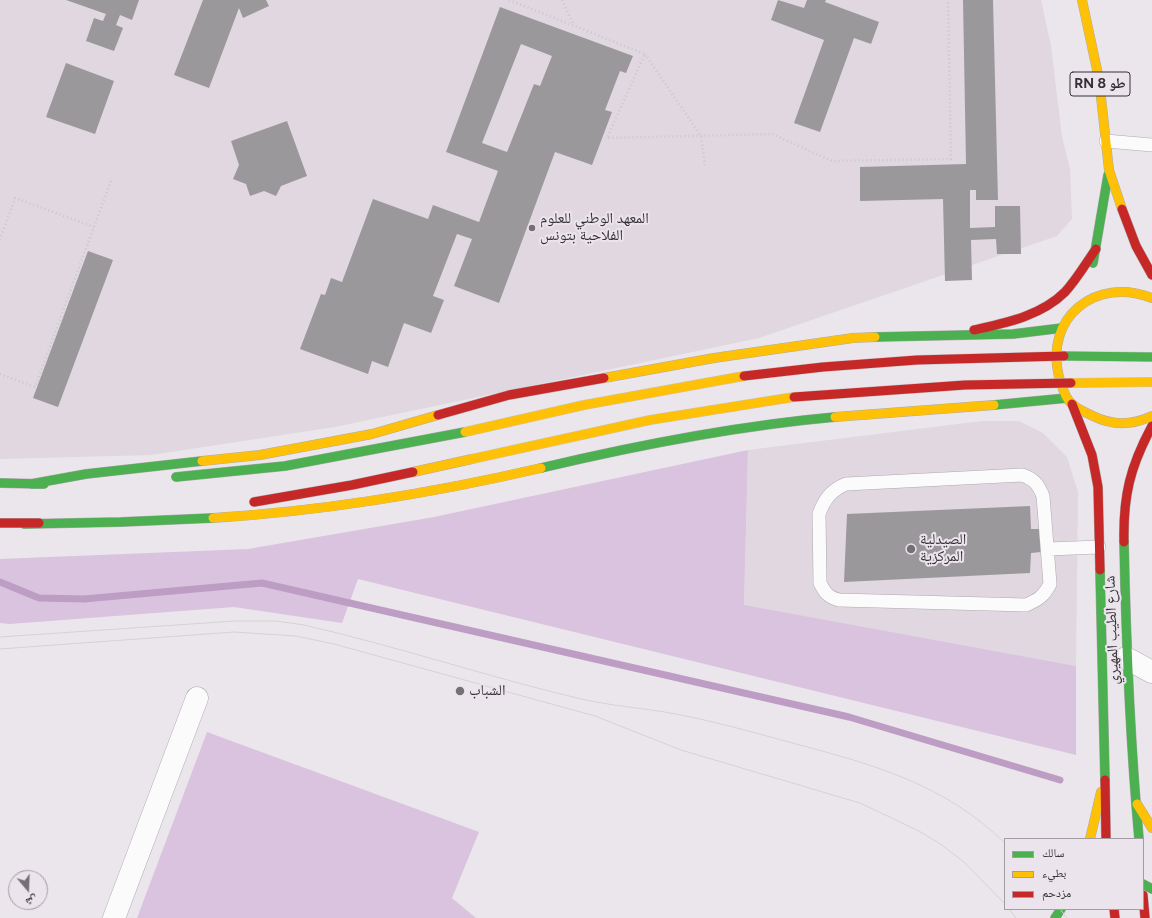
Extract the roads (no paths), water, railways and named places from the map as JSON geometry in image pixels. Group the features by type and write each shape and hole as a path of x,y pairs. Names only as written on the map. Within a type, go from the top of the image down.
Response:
{"main road":[{"name":"RN 8 طو","path":"1082,0 1099,79 1109,170 1136,246 1152,275"},
{"path":"1090,275 1096,249 1109,170"},
{"path":"948,335 1007,322 1037,311 1060,296 1096,249"},
{"path":"1075,310 1093,297 1115,291 1137,292 1152,298"},
{"path":"1083,292 1075,310 1062,328 1055,349 1056,371 1085,435 1096,470 1106,838"},
{"path":"31,484 86,474 260,455 372,434 509,396 714,358 853,338 1013,334 1062,328"},
{"path":"164,478 226,475 342,456 465,432 526,417 661,390 775,372 877,363 965,358 1071,355 1152,357"},
{"path":"247,503 352,485 650,420 800,396 966,385 1152,382"},
{"path":"0,523 115,524 190,520 318,509 412,495 602,453 704,433 794,421 896,411 1070,401 1099,420 1120,424 1142,421 1152,416"},
{"name":"شارع الطيب المهيري","path":"1139,838 1131,752 1126,658 1124,537 1128,482 1138,452 1152,426"},
{"path":"0,483 31,484 102,482"},
{"path":"24,524 210,508"},
{"path":"1090,838 1101,790 1104,739"},
{"path":"1136,804 1152,828"},
{"path":"1144,906 1145,918"}],"street":[{"path":"1126,658 1152,672"},
{"path":"114,918 197,698"}],"lane":[{"path":"1106,141 1152,145"},
{"path":"1022,475 1031,478 1038,484 1043,496 1048,549 1050,584 1045,594 1026,605 839,600 828,597 820,583 819,514 822,505 829,495 837,488 846,484 1022,475"},
{"path":"1048,549 1099,547"}],"waterway":[{"path":"0,582 39,598 84,599 262,583 849,717 1060,780"}],"tram line":[{"path":"0,637 235,621 276,621 304,625 373,642 577,698 676,714 751,732 853,760 907,779 933,791 982,823 1004,842"},
{"path":"0,649 234,632 296,636 334,644 595,716 681,750 860,803 919,831 942,845 965,863 1004,903"},
{"path":"1010,910 1016,918"},
{"path":"1061,910 1067,918"}],"place":[{"name":"المعهد الوطني للعلوم الفلاحية بتونس","path":"532,228"},
{"name":"الصيدلية المركزية","path":"911,549"},
{"name":"الشباب","path":"460,691"}]}
